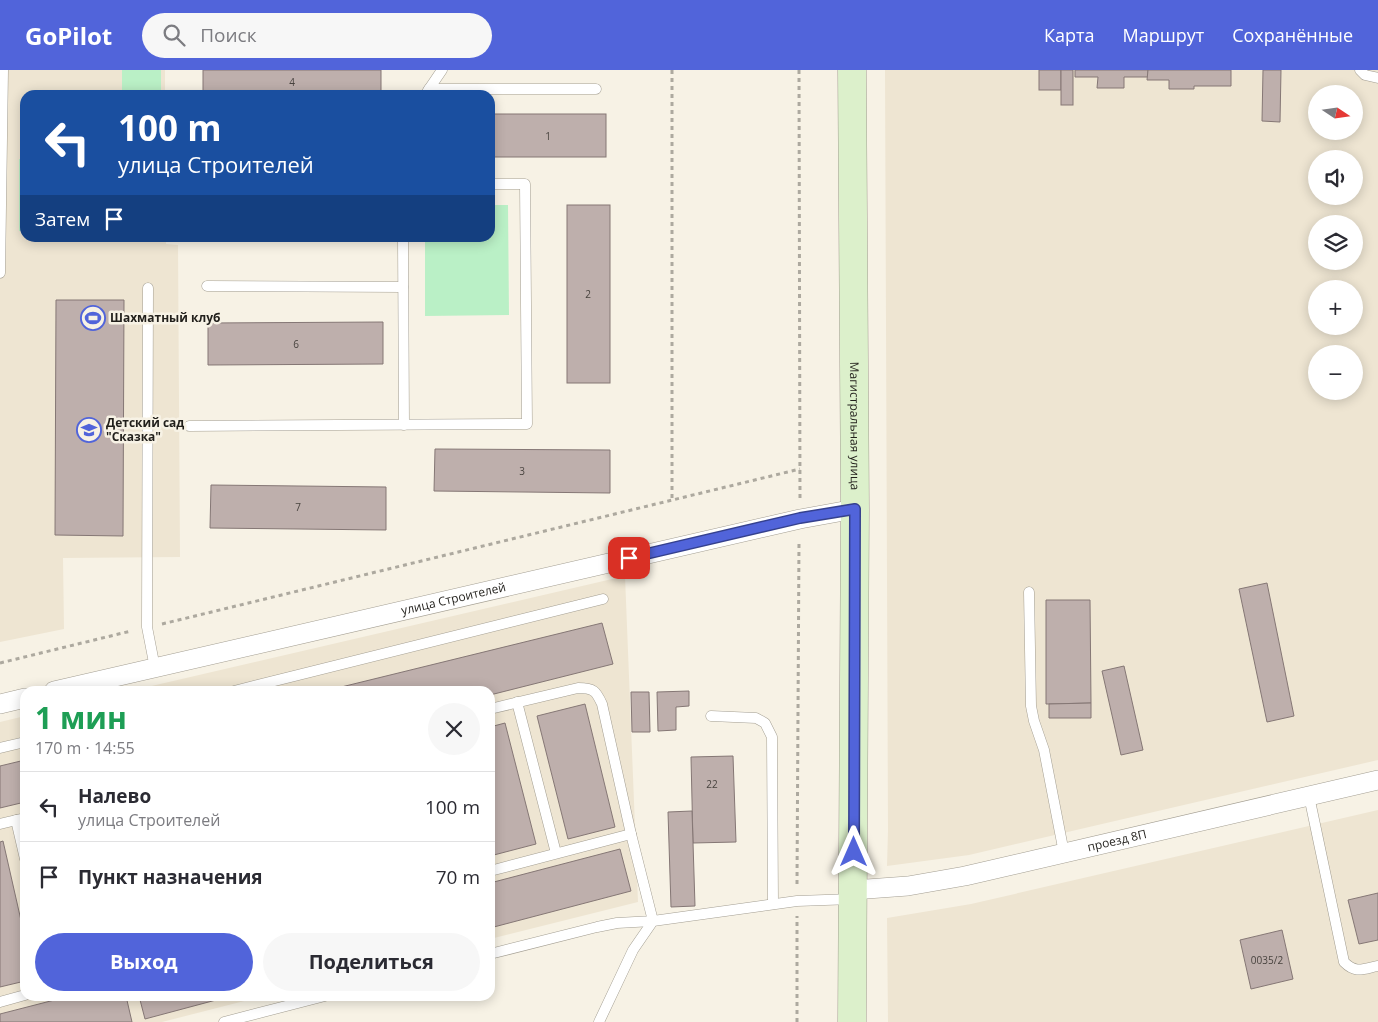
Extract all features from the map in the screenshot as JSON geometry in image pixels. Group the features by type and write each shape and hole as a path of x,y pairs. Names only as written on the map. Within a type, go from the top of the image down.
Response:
{"main road":[{"name":"Магистральная улица","path":"852,70 855,509 852,1022"}],"street":[{"name":"улица Строителей","path":"76,686 800,518 855,509"},
{"path":"0,704 20,699"},
{"name":"проезд 8П","path":"854,894 932,883 1378,780"}],"lane":[{"path":"0,273 3,70"},
{"path":"428,90 442,70"},
{"path":"1360,70 1365,75 1378,78"},
{"path":"495,91 596,89"},
{"path":"189,426 527,424 525,184 495,184"},
{"path":"403,242 404,425"},
{"path":"207,286 403,287"},
{"path":"148,288 147,627 155,668"},
{"path":"1029,592 1031,706 1044,750 1064,853"},
{"path":"265,686 603,599"},
{"path":"495,708 578,688 589,688 597,693 602,704 631,834 653,921 633,950 598,1022"},
{"path":"518,702 556,853"},
{"path":"710,716 756,718 765,723 772,737 773,904"},
{"path":"0,748 20,743"},
{"path":"1308,796 1344,962 1350,968 1358,970 1378,966"},
{"path":"0,824 20,819"},
{"path":"495,869 631,834"},
{"path":"495,953 617,923 653,921 854,894"},
{"path":"0,1002 20,996"},
{"path":"224,1022 306,1001"}],"path":[{"path":"672,70 672,500"},
{"path":"797,1022 800,518 799,70"},
{"path":"0,663 800,469"}],"shaded area":[{"name":"Детский сад \"Сказка\"","path":"0,70 165,70 165,90 20,90 20,242 166,242 166,244 178,245 180,557 63,558 64,629 0,642"},
{"path":"885,70 1378,70 1378,760 969,855 887,866"},
{"path":"625,576 638,902 495,938 495,686 152,686"},
{"path":"20,717 20,1001 244,1001 162,1022 0,1022 0,722"},
{"path":"1378,810 1378,1022 888,1022 887,918 971,904"}],"green space":[{"path":"122,70 161,70 161,90 122,90"},
{"path":"19,159 20,159 20,231"},
{"path":"495,205 508,205 509,315 425,316 425,242 495,242"}],"building":[{"path":"203,70 381,70 381,90 203,90"},
{"path":"1039,70 1061,70 1061,90 1039,90"},
{"path":"1061,70 1073,70 1073,105 1061,105"},
{"path":"1075,70 1148,70 1148,77 1124,77 1124,88 1097,88 1098,77 1075,77"},
{"path":"1148,70 1231,70 1231,86 1194,86 1194,89 1169,89 1169,80 1147,80"},
{"path":"1263,70 1281,70 1280,122 1262,121"},
{"path":"495,114 606,114 606,157 495,157"},
{"path":"567,205 610,205 610,383 567,383"},
{"path":"56,300 124,300 123,536 55,535"},
{"path":"383,322 383,364 208,365 208,323"},
{"path":"435,449 610,450 610,493 434,491"},
{"path":"211,485 386,487 386,530 210,528"},
{"path":"1267,583 1294,716 1267,722 1239,589"},
{"path":"1046,600 1090,600 1091,703 1046,704"},
{"path":"602,623 613,664 495,694 495,686 345,686"},
{"path":"1124,666 1143,750 1121,755 1102,671"},
{"path":"689,691 689,706 676,707 676,730 658,731 657,692"},
{"path":"631,692 649,692 650,732 632,732"},
{"path":"1091,703 1091,718 1049,718 1049,704"},
{"path":"585,704 615,827 568,839 537,716"},
{"path":"505,723 536,844 495,855 495,726"},
{"path":"733,756 736,842 693,843 691,757"},
{"path":"20,761 20,803 0,808 0,766"},
{"path":"692,811 695,906 671,907 668,812"},
{"path":"3,841 20,916 20,982 0,987 0,842"},
{"path":"620,849 631,891 495,927 495,882"},
{"path":"1378,893 1378,940 1359,944 1348,900"},
{"path":"1282,930 1293,979 1251,989 1240,940"},
{"path":"51,1001 127,1001 132,1022 0,1022 0,1014"},
{"path":"140,1001 212,1001 145,1019"}],"place":[{"name":"Шахматный клуб","path":"93,318"},
{"name":"Детский сад \"Сказка\"","path":"89,430"}],"route":[{"path":"629,558 800,518 855,509 854,852"}]}
